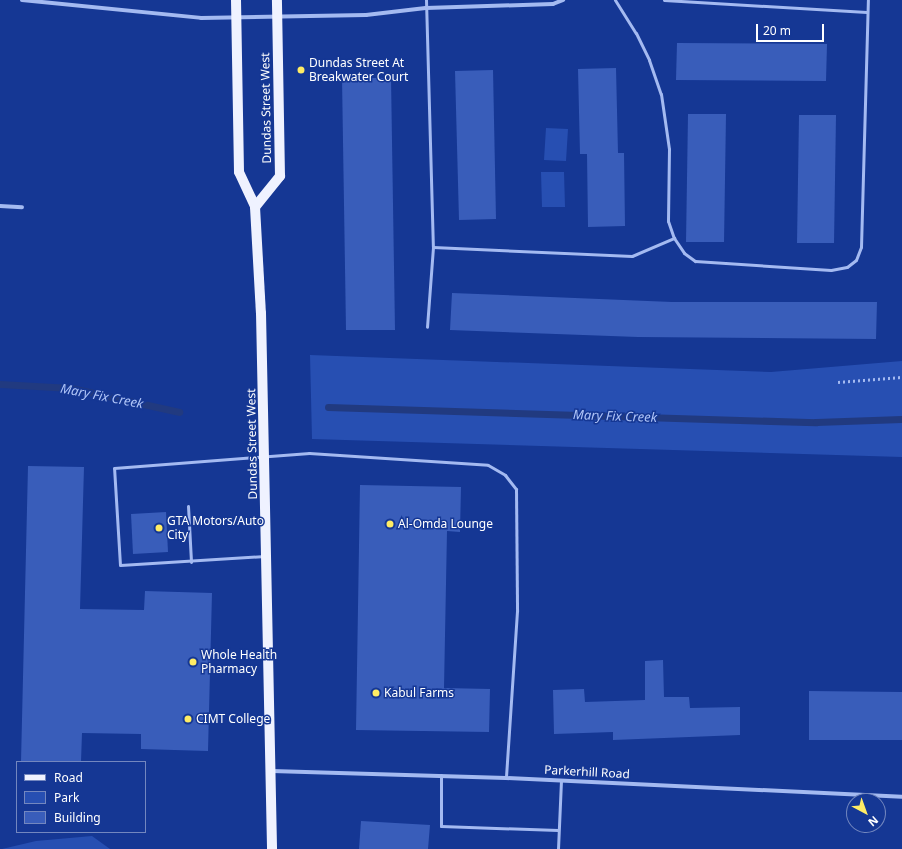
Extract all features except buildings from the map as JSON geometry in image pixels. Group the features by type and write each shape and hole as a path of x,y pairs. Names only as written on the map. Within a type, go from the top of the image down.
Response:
{"main road":[{"name":"Dundas Street West","path":"236,0 239,172 255,207 265,455 272,849"},
{"name":"Dundas Street West","path":"255,207 280,176 277,0"}],"street":[{"path":"22,0 163,16 237,17 366,15 426,8 553,4 563,0"},
{"path":"0,206 22,207"},
{"name":"Parkerhill Road","path":"271,771 441,775 902,797"}],"lane":[{"path":"426,0 433,247 427,327"},
{"path":"615,0 636,33 650,60 661,94 669,149 668,221 674,238 684,253 695,261 831,270 847,267 856,260 861,247 868,0"},
{"path":"664,0 867,12"},
{"path":"433,247 632,256 674,238"},
{"path":"267,556 191,562 120,565 114,468 265,455 310,453 488,465 505,475 516,490 517,611 506,778"},
{"path":"188,506 191,562"},
{"path":"441,775 441,826 558,830"},
{"path":"558,849 560,781"}],"path":[{"path":"838,382 902,377"}],"green space":[{"path":"546,128 568,129 566,161 544,160"},
{"path":"541,172 564,172 565,207 542,207"},
{"path":"310,355 771,372 902,361 902,457 312,439"},
{"path":"92,836 110,849 2,849 36,841"}],"waterway":[{"name":"Mary Fix Creek","path":"0,384 71,388 179,412"},
{"name":"Mary Fix Creek","path":"328,407 816,422 902,419"}],"place":[{"name":"Dundas Street At Breakwater Court","path":"301,70"},
{"name":"Al-Omda Lounge","path":"390,524"},
{"name":"GTA Motors/Auto City","path":"159,528"},
{"name":"Whole Health Pharmacy","path":"193,662"},
{"name":"Kabul Farms","path":"376,693"},
{"name":"CIMT College","path":"188,719"}]}
